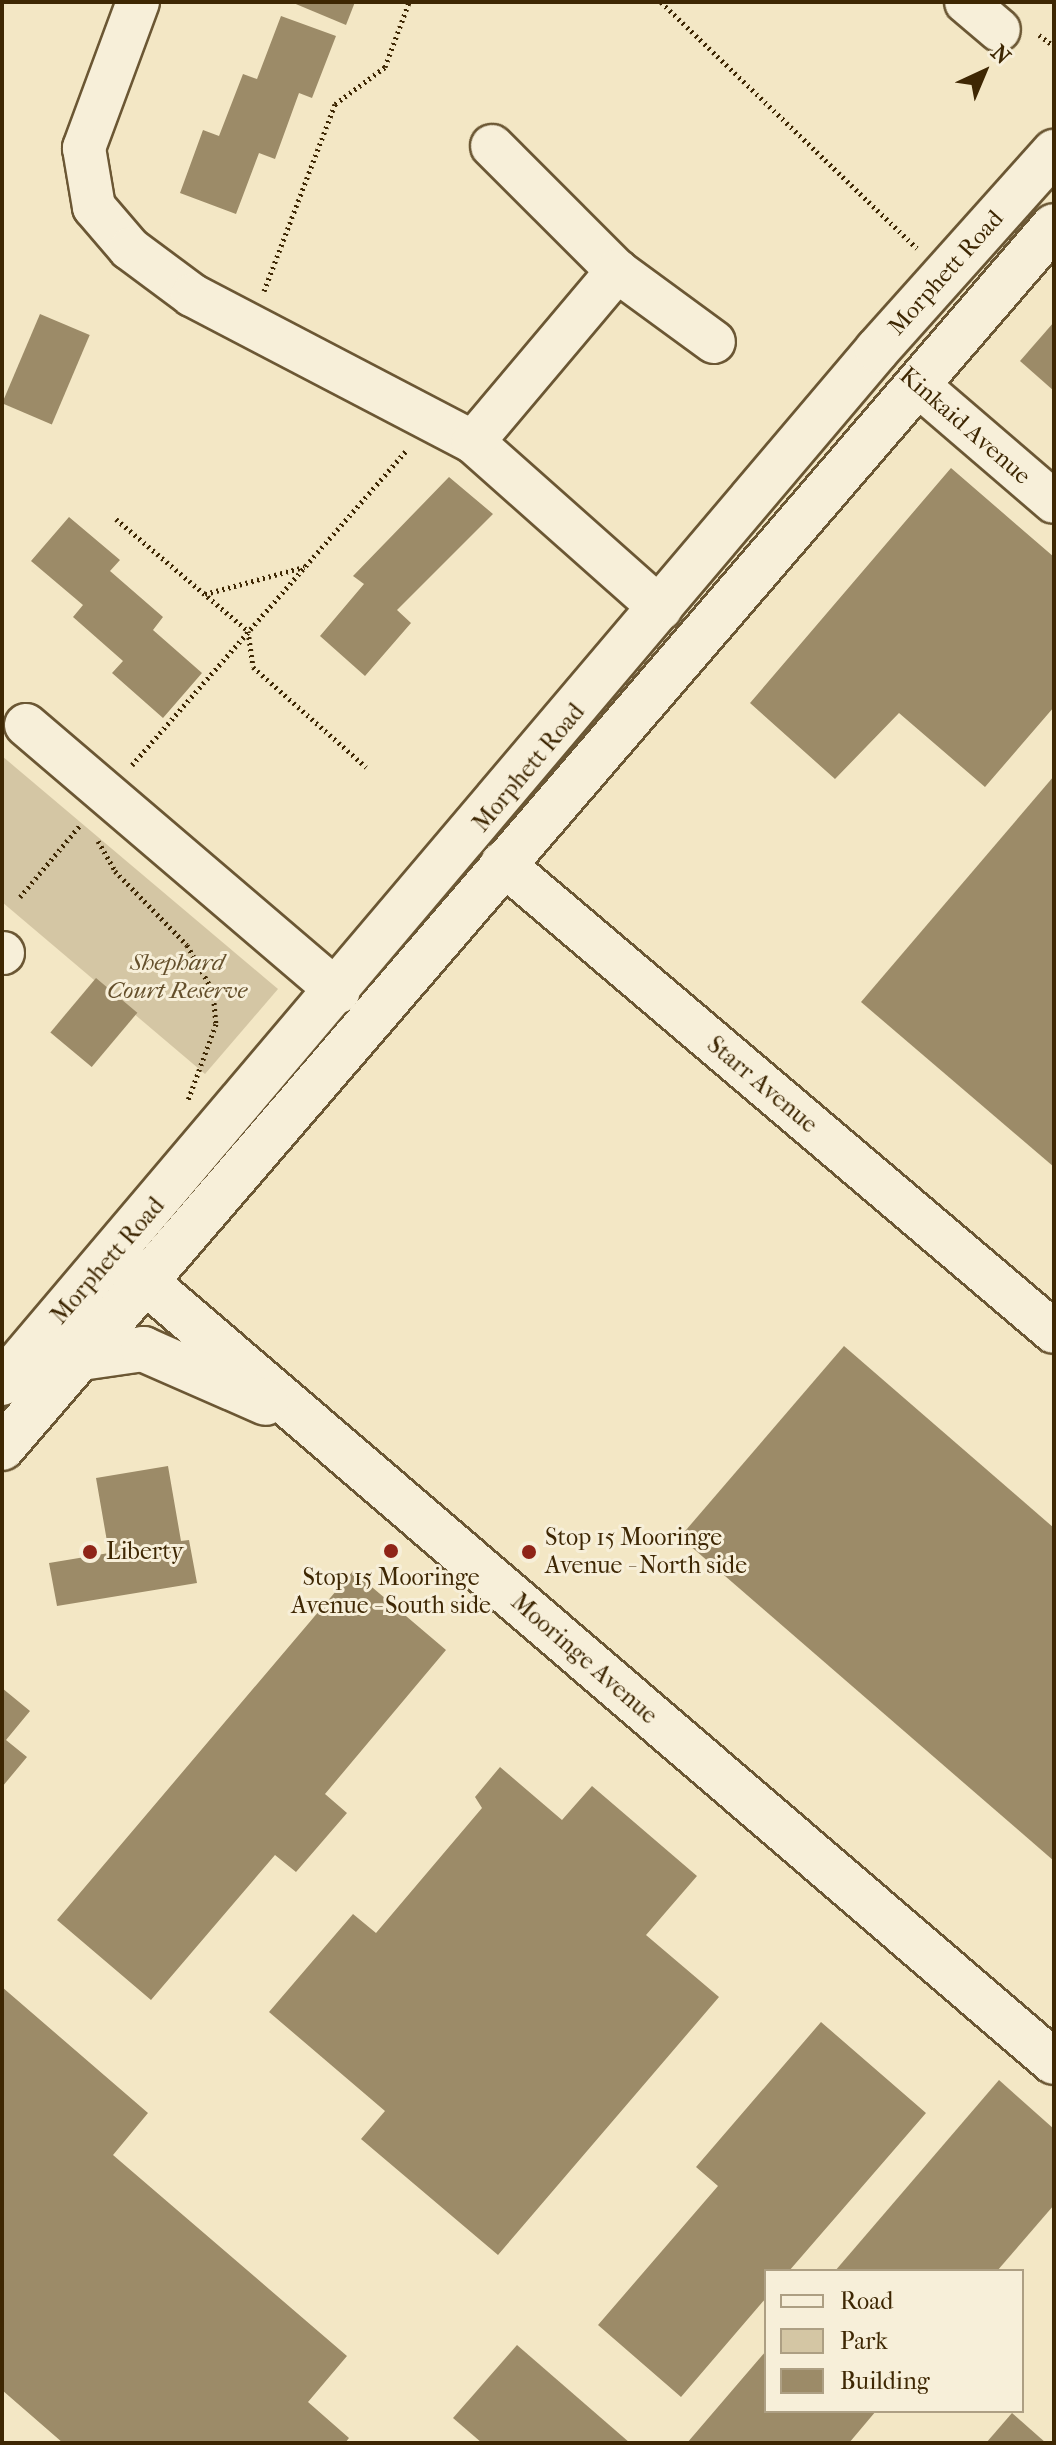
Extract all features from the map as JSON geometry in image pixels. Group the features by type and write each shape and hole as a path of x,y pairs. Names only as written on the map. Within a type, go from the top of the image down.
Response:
{"street":[{"path":"138,2 84,148 94,207 130,249 192,295 473,442 661,609"},
{"path":"966,2 999,30"},
{"path":"492,146 617,271 714,342"},
{"name":"Morphett Road","path":"2,1448 148,1282 486,850 661,609 877,350 1054,152"},
{"name":"Morphett Road","path":"2,1383 115,1256 339,992 486,850 918,385 1054,226"},
{"path":"473,442 617,271"},
{"name":"Kinkaid Avenue","path":"877,350 1054,502"},
{"path":"26,725 95,807 339,992"},
{"name":"Starr Avenue","path":"486,850 1054,1332"},
{"name":"Mooringe Avenue","path":"115,1256 1054,2062"},
{"path":"81,1358 143,1349 258,1398 373,1477"}],"path":[{"path":"251,326 335,104 385,67 409,2"},
{"path":"661,2 929,258"},
{"path":"20,897 433,420"},
{"path":"116,519 248,631 253,667 366,767"},
{"path":"204,594 304,567"},
{"path":"95,807 115,871 187,945 213,991 216,1024 187,1087 197,1108"}],"green space":[{"name":"Shephard Court Reserve","path":"2,756 278,989 205,1074 2,902"}],"building":[{"path":"291,2 355,2 346,25"},
{"path":"281,16 336,36 312,98 299,93 275,159 259,153 236,214 180,193 203,130 219,136 243,74 257,79"},
{"path":"40,314 90,335 52,424 2,403"},
{"path":"1054,322 1054,391 1020,361"},
{"path":"951,468 1054,557 1054,707 985,787 899,713 835,779 750,703"},
{"path":"449,477 493,514 397,610 411,623 365,676 320,636 364,584 353,576"},
{"path":"69,517 120,560 110,571 163,617 153,630 202,673 163,718 112,673 123,661 73,617 83,605 31,561"},
{"path":"1054,776 1054,1167 861,1002"},
{"path":"96,978 137,1013 92,1067 50,1032"},
{"path":"844,1346 1054,1528 1054,1861 680,1537"},
{"path":"168,1466 181,1541 189,1540 197,1583 57,1606 49,1563 109,1553 96,1478"},
{"path":"353,1571 446,1650 325,1794 347,1813 296,1872 275,1855 151,2000 57,1920"},
{"path":"2,1688 30,1711 6,1740 27,1757 2,1787"},
{"path":"500,1767 562,1820 592,1786 697,1876 646,1935 719,1997 498,2255 361,2139 385,2111 269,2012 353,1914 376,1933 482,1808 475,1797"},
{"path":"2,1987 148,2113 113,2155 347,2356 308,2402 349,2438 345,2443 63,2443 2,2390"},
{"path":"821,2022 926,2113 791,2269 764,2269 764,2300 681,2397 598,2325 718,2186 696,2167"},
{"path":"999,2080 1054,2129 1054,2205 999,2269 837,2269"},
{"path":"517,2345 630,2443 482,2443 453,2418"},
{"path":"764,2353 764,2413 874,2413 849,2443 687,2443"},
{"path":"1012,2413 1046,2443 986,2443"}],"place":[{"name":"Stop 15 Mooringe Avenue - South side","path":"391,1551"},
{"name":"Liberty","path":"90,1552"},
{"name":"Stop 15 Mooringe Avenue - North side","path":"529,1552"}]}
